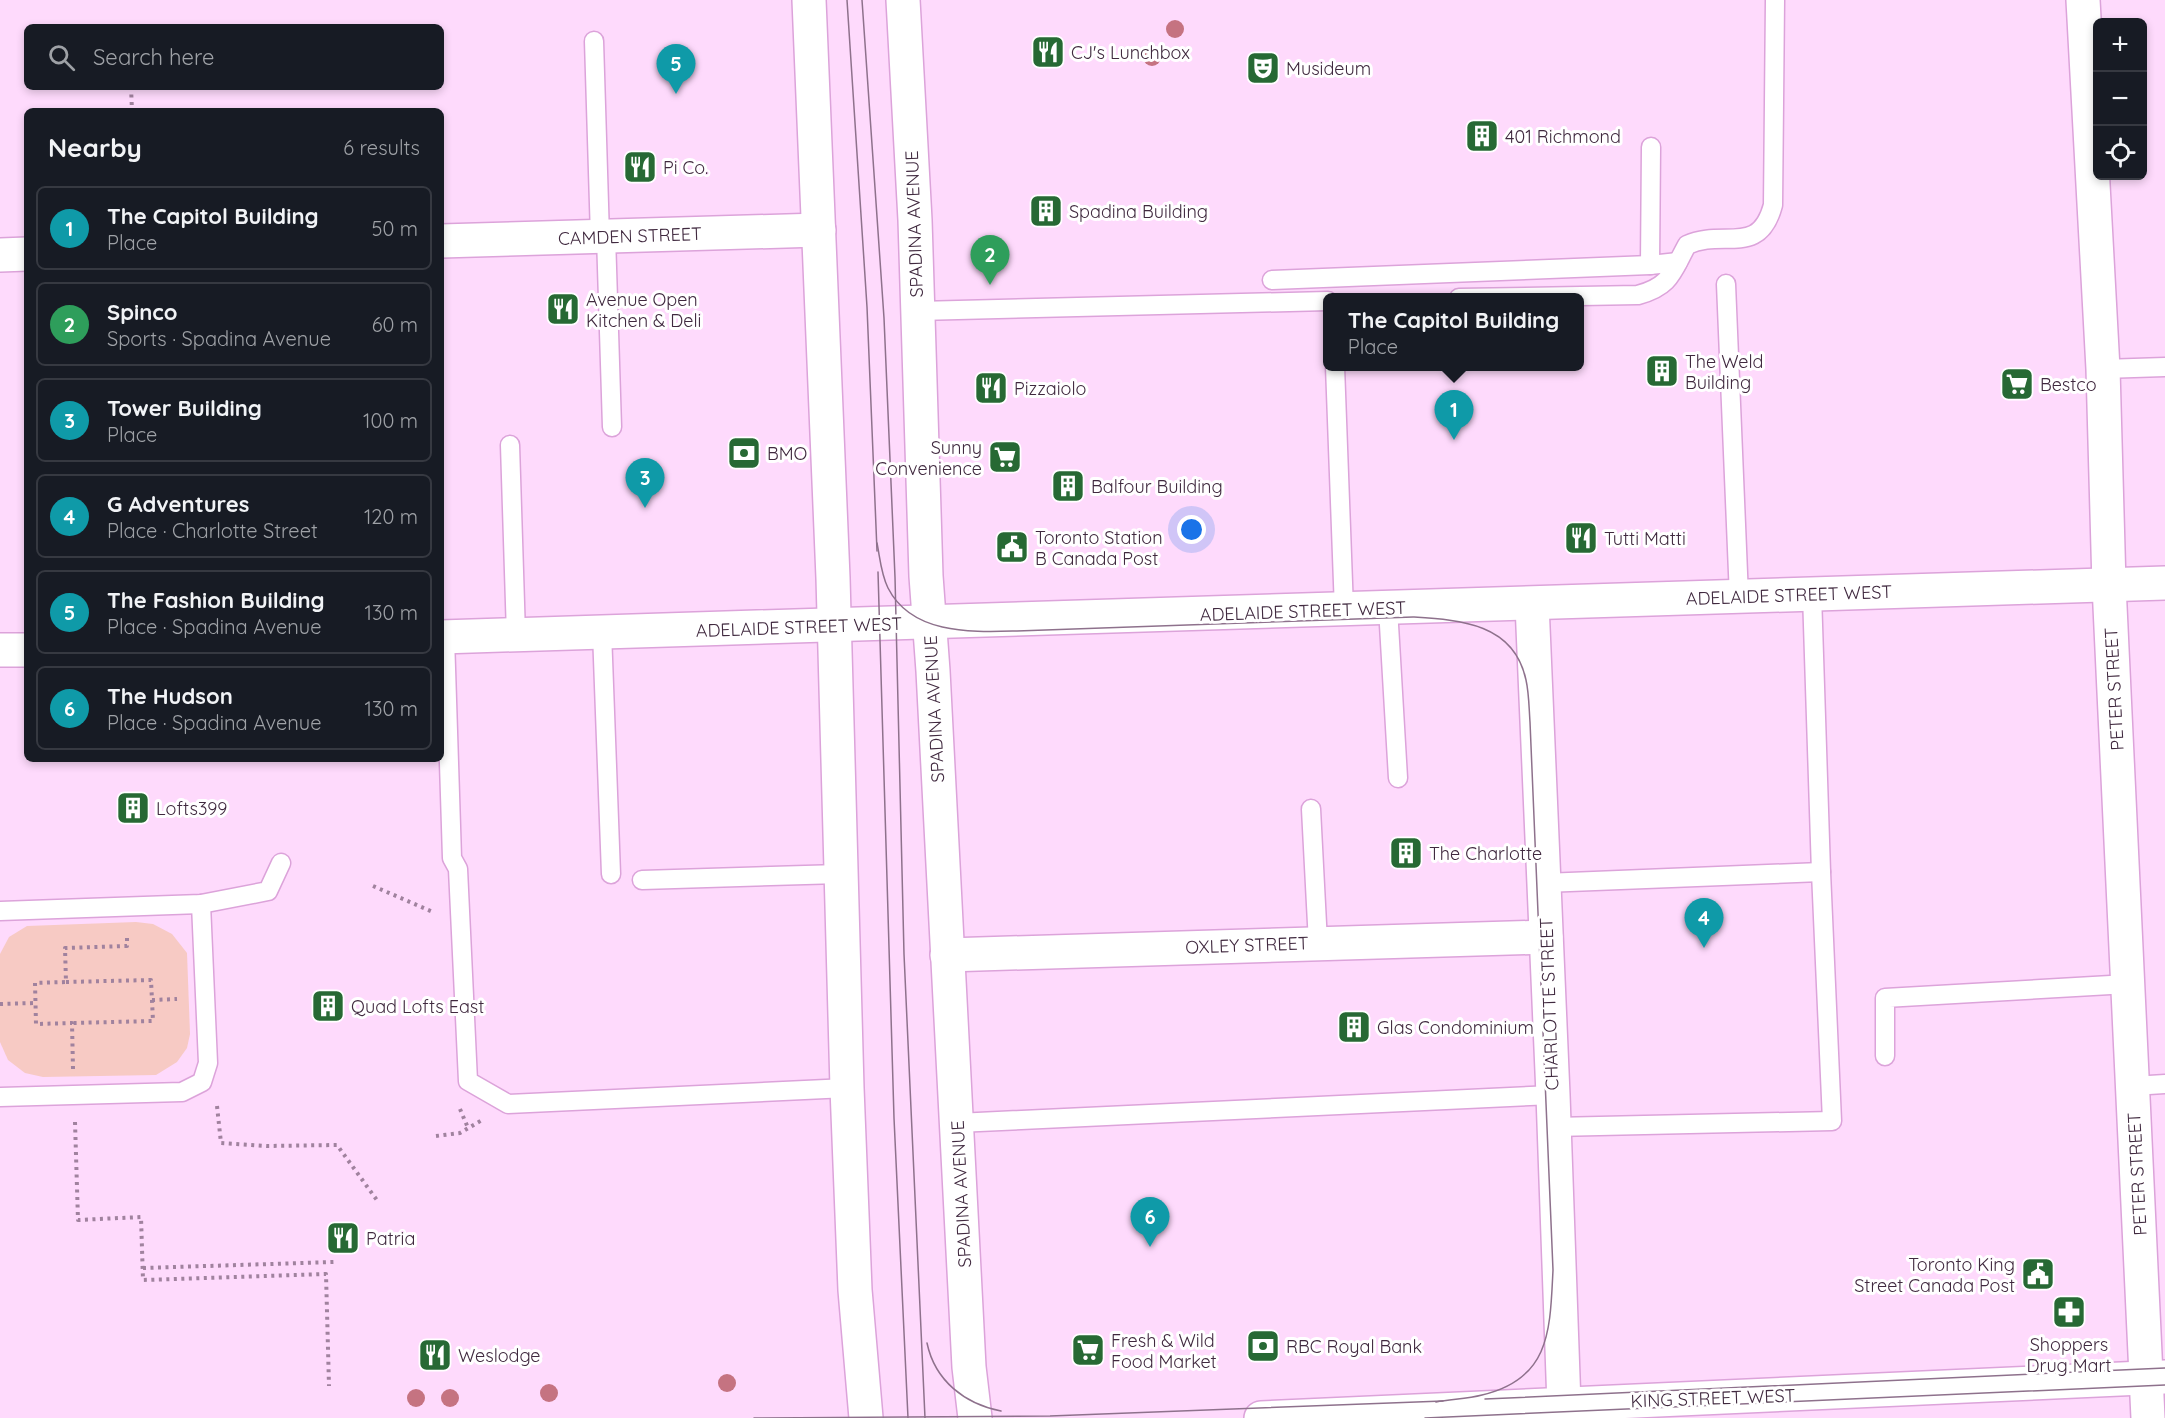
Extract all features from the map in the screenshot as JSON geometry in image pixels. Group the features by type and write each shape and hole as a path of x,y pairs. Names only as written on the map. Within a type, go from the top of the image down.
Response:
{"main road":[{"path":"809,0 834,626 840,874 855,1290 866,1418"},
{"name":"SPADINA AVENUE","path":"903,0 918,311 929,623 969,1367 975,1418"},
{"name":"PETER STREET","path":"2083,0 2103,369 2109,585 2128,984 2149,1085 2156,1377 2148,1418"},
{"name":"CAMDEN STREET","path":"444,241 819,230"},
{"path":"0,255 24,254"},
{"name":"ADELAIDE STREET WEST","path":"444,637 2165,583"},
{"name":"CHARLOTTE STREET","path":"1532,604 1564,1404"},
{"path":"0,650 24,650"},
{"name":"OXLEY STREET","path":"947,955 1546,937"},
{"name":"KING STREET WEST","path":"1261,1418 2156,1377"}],"lane":[{"path":"1584,296 1638,295 1652,291 1664,284 1687,245 1704,240 1750,236 1762,230 1773,205 1775,0"},
{"path":"594,41 612,427"},
{"path":"1650,265 1651,147"},
{"path":"1272,280 1678,262"},
{"path":"1726,284 1739,597"},
{"path":"918,311 1323,301"},
{"path":"2103,369 2165,367"},
{"path":"1335,371 1344,610"},
{"path":"510,445 516,635"},
{"path":"957,1123 1554,1111 1832,1120 1812,594"},
{"path":"1388,608 1398,778"},
{"path":"602,632 611,874"},
{"path":"444,662 452,858 458,869 468,1081 508,1104 847,1088"},
{"path":"1311,809 1318,943"},
{"path":"0,911 201,904 268,891 281,863"},
{"path":"1544,883 1821,872"},
{"path":"642,880 840,874"},
{"path":"0,1097 183,1092 202,1082 208,1063 201,904"},
{"path":"1885,1056 1885,998 2128,984"}],"path":[{"path":"131,90 132,108"},
{"path":"66,982 65,948 128,946 126,907"},
{"path":"151,980 153,1021 36,1024 35,983 66,982 151,980"},
{"path":"152,1000 167,1000"},
{"path":"0,1004 35,1003"},
{"path":"72,1023 78,1220 141,1217 143,1280 326,1274"},
{"path":"202,1082 218,1108 221,1143 267,1146 337,1145 379,1203"},
{"path":"436,1136 460,1133 508,1104"},
{"path":"142,1268 334,1262 326,1274 329,1386"}],"shaded area":[{"path":"136,922 153,924 172,934 187,953 190,1034 187,1048 177,1062 156,1075 43,1077 25,1073 8,1060 0,1042 0,954 9,937 27,926"}],"tram line":[{"path":"847,0 867,307 877,551"},
{"path":"862,0 884,318 895,577 904,954 925,1418"},
{"path":"877,543 886,583 899,603 912,615 927,623 945,628 1017,631 1413,617 1449,620 1483,628 1510,647 1520,661 1527,685 1530,722 1553,1270 1550,1312 1542,1349 1534,1364 1522,1377 1505,1387 1482,1395 1436,1402"},
{"path":"878,572 894,1118 908,1418"},
{"path":"927,1343 937,1369 954,1389 975,1403 1001,1411"},
{"path":"1485,1399 2165,1368"},
{"path":"1425,1418 2165,1385"},
{"path":"754,1418 1050,1416 1443,1401"}],"place":[{"name":"CJ's Lunchbox","path":"1048,52"},
{"name":"Musideum","path":"1263,68"},
{"name":"The Fashion Building","path":"676,94"},
{"name":"401 Richmond","path":"1482,136"},
{"name":"Pi Co.","path":"640,167"},
{"name":"Spadina Building","path":"1046,211"},
{"name":"Spinco","path":"990,285"},
{"name":"Avenue Open Kitchen & Deli","path":"563,309"},
{"name":"The Weld Building","path":"1662,371"},
{"name":"Bestco","path":"2017,384"},
{"name":"Pizzaiolo","path":"991,388"},
{"name":"The Capitol Building","path":"1454,440"},
{"name":"BMO","path":"744,453"},
{"name":"Sunny Convenience","path":"1005,457"},
{"name":"Balfour Building","path":"1068,486"},
{"name":"Tower Building","path":"645,508"},
{"name":"Tutti Matti","path":"1581,538"},
{"name":"Toronto Station B Canada Post","path":"1012,547"},
{"name":"Lofts399","path":"133,808"},
{"name":"The Charlotte","path":"1406,853"},
{"name":"G Adventures","path":"1704,948"},
{"name":"Quad Lofts East","path":"328,1006"},
{"name":"Glas Condominium","path":"1354,1027"},
{"name":"Patria","path":"343,1238"},
{"name":"The Hudson","path":"1150,1247"},
{"name":"Toronto King Street Canada Post","path":"2038,1274"},
{"name":"Shoppers Drug Mart","path":"2069,1312"},
{"name":"RBC Royal Bank","path":"1263,1346"},
{"name":"Fresh & Wild Food Market","path":"1088,1350"},
{"name":"Weslodge","path":"435,1355"}]}
